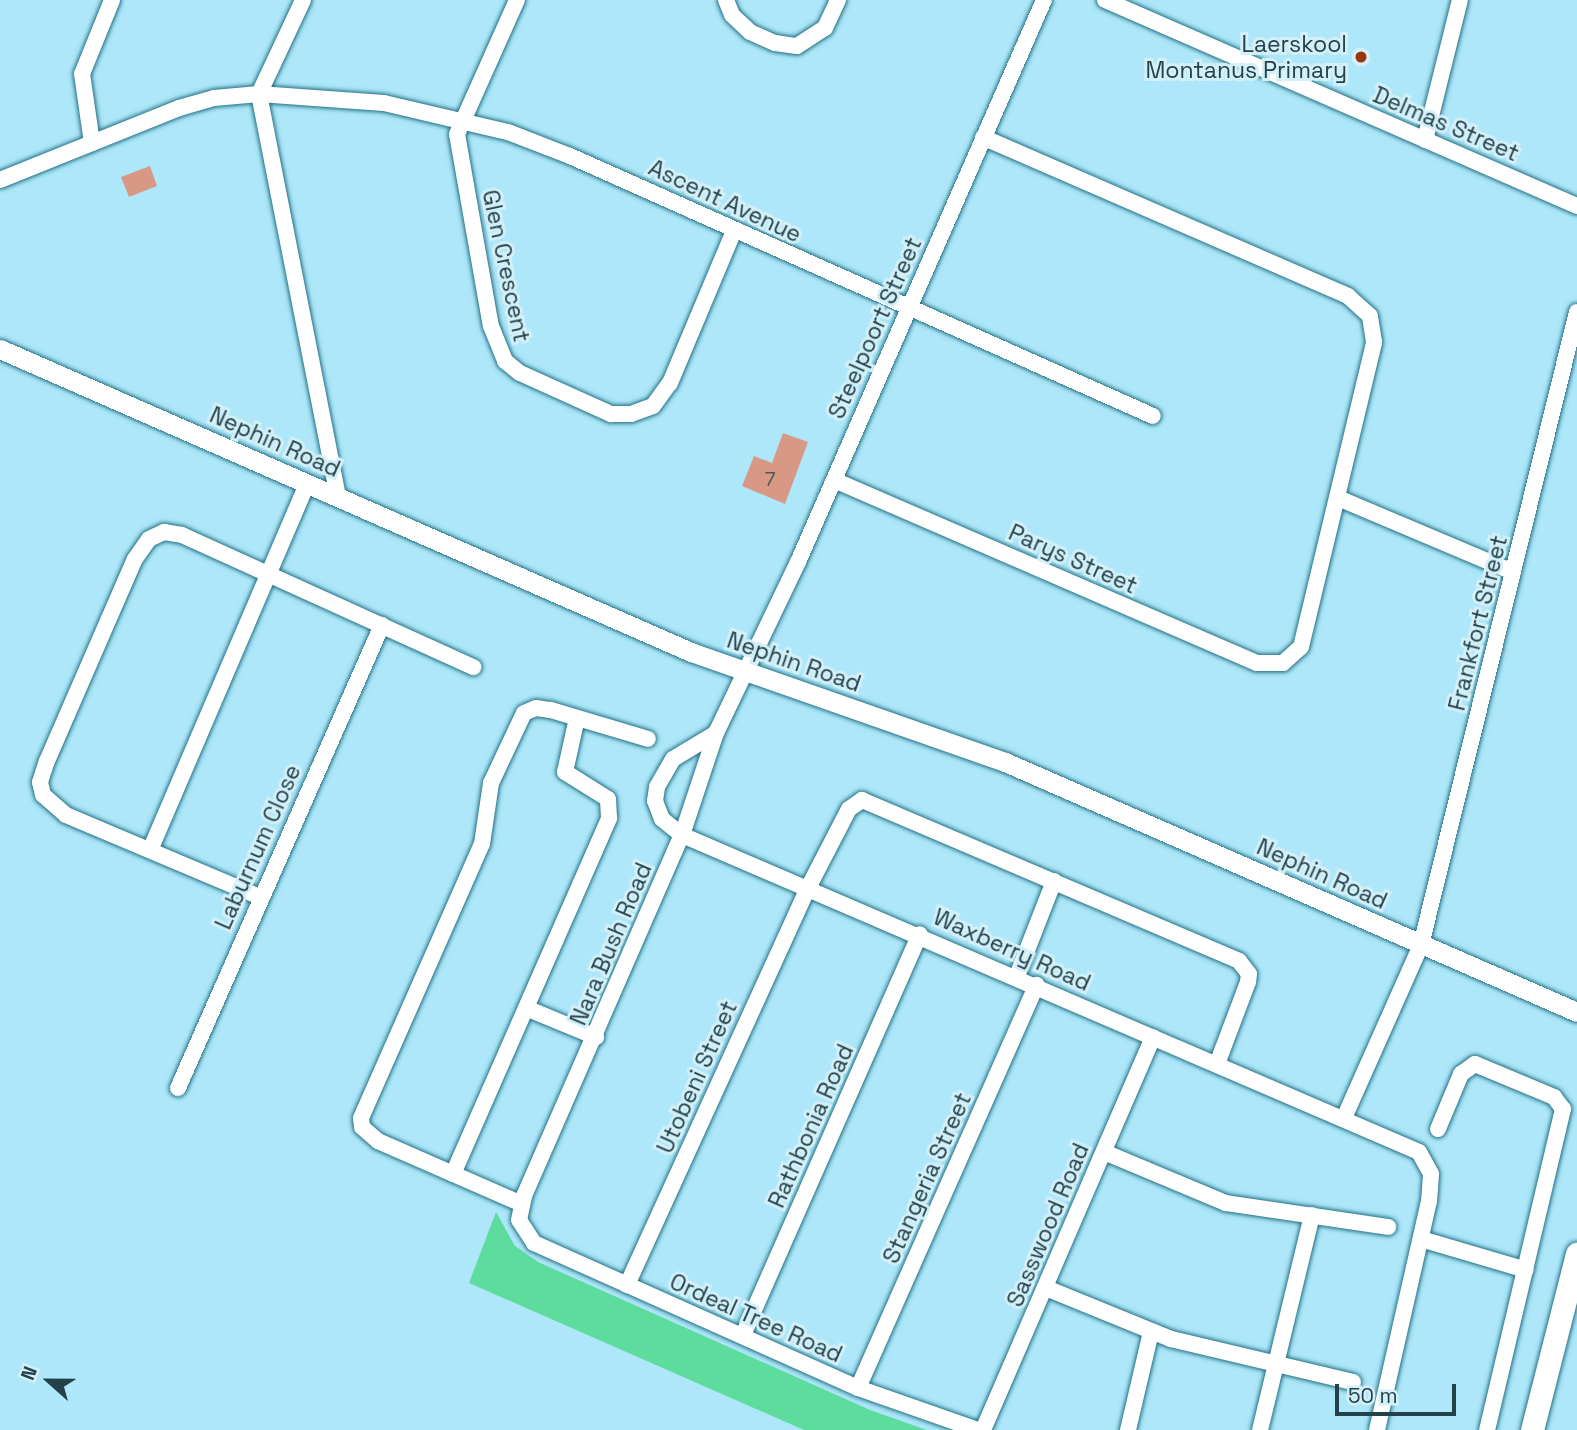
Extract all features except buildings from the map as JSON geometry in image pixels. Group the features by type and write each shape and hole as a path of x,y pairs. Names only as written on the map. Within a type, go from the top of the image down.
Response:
{"main road":[{"path":"1532,1430 1577,1254"},
{"path":"1542,1430 1577,1297"}],"street":[{"path":"92,143 82,74 112,0"},
{"path":"303,0 259,94 338,496"},
{"path":"461,119 517,0"},
{"path":"726,0 732,15 750,32 775,43 797,46 825,28 838,0"},
{"name":"Steelpoort Street","path":"745,673 834,480 1044,0"},
{"name":"Delmas Street","path":"1105,0 1577,206"},
{"path":"1425,140 1460,0"},
{"name":"Ascent Avenue","path":"0,180 179,108 214,98 259,94 384,103 461,119 570,156 1153,415"},
{"name":"Glen Crescent","path":"461,119 457,145 501,354 520,373 611,414 640,412 660,400 734,231"},
{"path":"983,137 1348,296 1365,308 1373,325 1374,342 1338,498 1513,572"},
{"name":"Frankfort Street","path":"1344,1118 1421,944 1577,312"},
{"name":"Nephin Road","path":"0,349 745,673 968,747 1577,1012"},
{"name":"Parys Street","path":"834,480 1257,663 1275,665 1295,654 1304,638 1338,498"},
{"path":"151,848 307,484"},
{"path":"260,897 151,848 66,815 47,800 42,774 135,559 149,539 172,532 473,667"},
{"name":"Laburnum Close","path":"178,1088 382,625"},
{"name":"Nara Bush Road","path":"522,1231 522,1204 682,835 716,733 745,673"},
{"path":"522,1204 378,1141 362,1127 361,1118 482,844 491,783 524,713 536,708 648,739"},
{"path":"453,1174 611,807 608,799 565,772 578,718"},
{"name":"Waxberry Road","path":"716,733 673,759 657,787 655,802 662,819 682,835 920,934 1419,1152 1427,1162 1431,1184 1420,1239"},
{"name":"Utobeni Street","path":"627,1285 808,888 849,809 862,800 1054,880"},
{"path":"1017,976 1054,880 1246,966 1248,982 1217,1064"},
{"name":"Rathbonia Road","path":"743,1335 920,934"},
{"name":"Stangeria Street","path":"858,1388 1037,985"},
{"path":"526,1008 596,1037"},
{"name":"Sasswood Road","path":"981,1430 1046,1288 1153,1037"},
{"path":"1438,1129 1461,1074 1475,1063 1560,1102 1563,1116 1487,1430"},
{"path":"1104,1152 1226,1203 1388,1227"},
{"path":"1260,1430 1312,1215"},
{"name":"Ordeal Tree Road","path":"522,1231 534,1243 858,1388 981,1430"},
{"path":"1377,1430 1420,1239 1526,1270"},
{"path":"1046,1288 1151,1332 1353,1382"},
{"path":"1128,1430 1151,1332"}],"green space":[{"path":"496,1212 515,1246 538,1262 870,1410 927,1430 804,1430 469,1283"}],"place":[{"name":"Laerskool Montanus Primary","path":"1361,57"}]}
